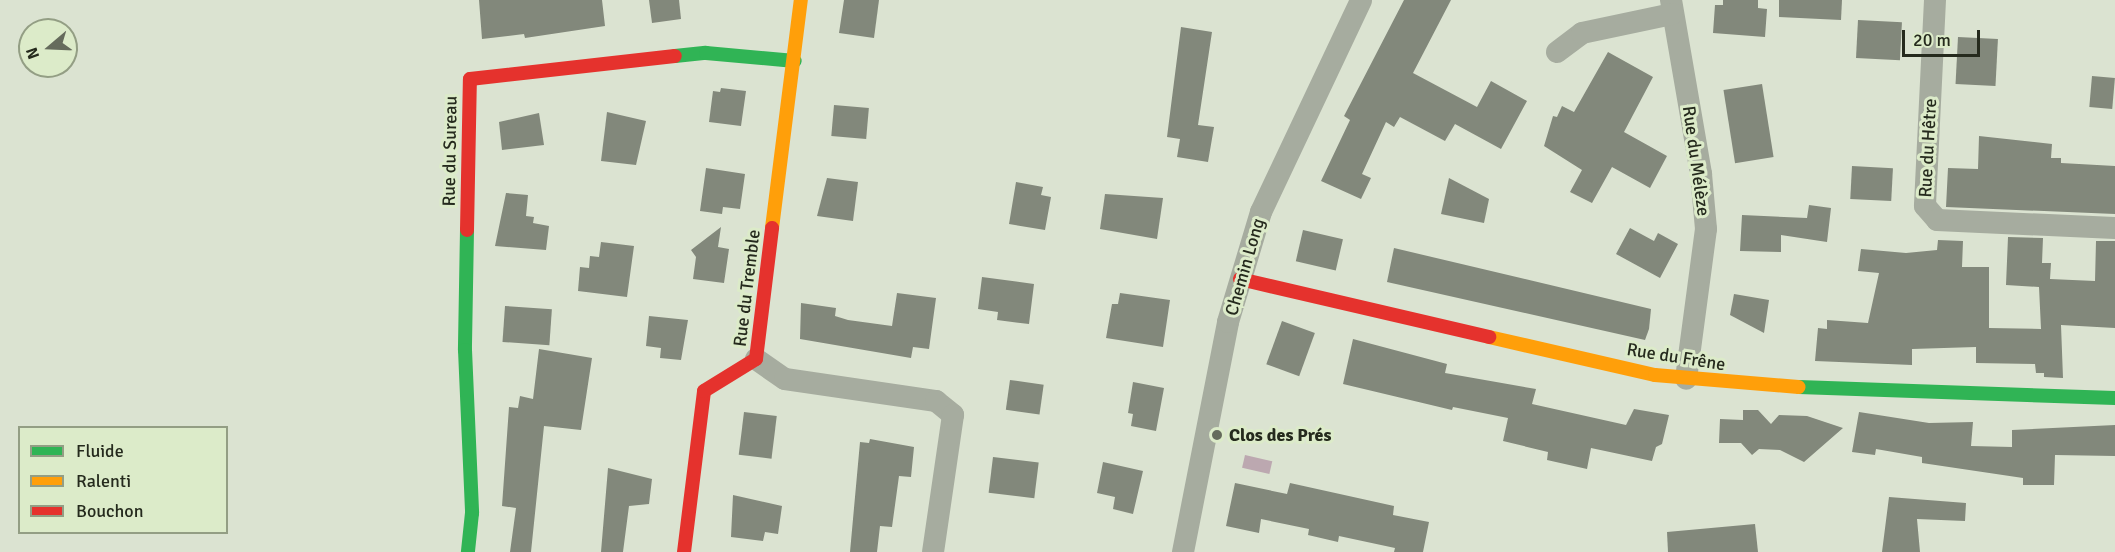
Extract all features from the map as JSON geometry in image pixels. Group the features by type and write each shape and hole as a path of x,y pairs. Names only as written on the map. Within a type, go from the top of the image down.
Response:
{"street":[{"name":"Rue du Tremble","path":"684,552 704,391 756,359 801,0"},
{"name":"Chemin Long","path":"1183,552 1240,279 1261,212 1361,0"},
{"name":"Rue du Hêtre","path":"1935,0 1925,207 1937,220 2115,228"},
{"name":"Rue du Mélèze","path":"1557,52 1582,33 1672,7 1701,174 1706,229 1686,379"},
{"name":"Rue du Sureau","path":"468,552 472,513 465,350 470,79 706,52 795,61"},
{"name":"Rue du Frêne","path":"1240,279 1686,379 2115,398"},
{"path":"756,359 785,379 936,400 953,415 933,552"}],"shaded area":[{"path":"1245,455 1272,461 1269,474 1242,468"}],"building":[{"path":"479,0 602,0 605,26 525,38 524,34 482,39"},
{"path":"649,0 679,0 681,19 652,23"},
{"path":"844,0 879,0 874,38 839,33"},
{"path":"1404,0 1451,0 1413,73 1477,107 1491,81 1527,101 1501,149 1455,124 1445,141 1400,117 1394,127 1386,122 1362,174 1371,178 1361,199 1321,181 1350,120 1344,116"},
{"path":"1723,0 1758,0 1758,8 1767,9 1765,37 1713,33 1715,5 1723,5"},
{"path":"1779,0 1842,0 1841,20 1779,17"},
{"path":"1858,20 1902,22 1900,60 1856,58"},
{"path":"1181,27 1212,32 1198,125 1214,127 1208,162 1177,157 1180,139 1167,137"},
{"path":"1958,37 1998,39 1995,86 1956,84"},
{"path":"1608,52 1653,77 1624,132 1667,156 1650,188 1612,167 1592,203 1570,192 1582,170 1544,146 1553,116 1557,117 1562,106 1574,112"},
{"path":"2092,76 2115,78 2112,109 2089,107"},
{"path":"1762,84 1774,157 1735,163 1723,90"},
{"path":"721,88 746,91 741,126 709,122 713,91 720,92"},
{"path":"834,105 869,108 866,139 831,136"},
{"path":"607,112 646,121 636,165 601,161"},
{"path":"539,113 544,145 502,150 499,122"},
{"path":"1979,136 2052,144 2051,158 2061,158 2061,163 2115,166 2115,214 1946,207 1948,168 1978,169"},
{"path":"1852,166 1893,168 1891,201 1850,199"},
{"path":"706,168 745,174 740,209 723,207 722,214 700,211"},
{"path":"827,178 858,182 853,221 817,216"},
{"path":"1449,178 1489,199 1484,223 1441,214"},
{"path":"1016,182 1043,187 1041,195 1051,197 1045,230 1009,224"},
{"path":"506,193 528,195 526,216 534,217 533,223 549,226 546,250 495,246"},
{"path":"1105,194 1163,198 1157,239 1100,229"},
{"path":"1809,205 1831,208 1827,242 1781,235 1781,252 1740,251 1742,215 1807,218"},
{"path":"721,227 718,247 729,249 724,283 693,279 696,257 691,250"},
{"path":"1630,228 1654,241 1658,233 1678,244 1660,278 1616,254"},
{"path":"1303,230 1343,239 1336,270 1296,261"},
{"path":"2008,237 2043,238 2042,263 2051,263 2050,279 2095,281 2096,241 2115,241 2115,328 2061,325 2063,378 2044,377 2044,373 2036,373 2035,364 1976,363 1976,347 1912,349 1912,365 1815,361 1818,328 1827,329 1827,320 1868,323 1879,273 1858,271 1861,249 1906,253 1937,250 1938,240 1963,241 1962,267 1989,267 1989,328 2041,329 2039,287 2006,285"},
{"path":"601,242 634,246 627,297 578,291 580,267 589,268 590,256 599,257"},
{"path":"1394,248 1651,309 1649,329 1645,340 1387,282"},
{"path":"982,277 1034,284 1029,324 997,320 998,312 978,309"},
{"path":"897,293 936,298 929,349 913,347 911,358 800,339 801,303 836,308 835,316 848,320 892,326"},
{"path":"1120,293 1170,300 1163,347 1106,338 1112,304 1118,304"},
{"path":"1734,294 1769,300 1764,333 1730,315"},
{"path":"505,306 552,309 549,345 502,342"},
{"path":"649,316 688,320 681,360 660,358 661,348 646,346"},
{"path":"1282,321 1315,333 1299,376 1266,364"},
{"path":"1353,339 1447,364 1445,373 1536,389 1532,404 1626,425 1634,409 1669,415 1662,444 1656,447 1652,461 1591,448 1587,469 1547,460 1548,452 1503,441 1508,418 1453,407 1452,410 1343,384"},
{"path":"539,349 592,358 581,430 544,426 531,552 510,552 516,508 502,506 509,407 518,408 520,396 533,399"},
{"path":"1010,380 1044,385 1039,414 1006,410"},
{"path":"1133,382 1164,388 1156,431 1131,426 1133,414 1128,413"},
{"path":"1743,410 1758,410 1771,424 1779,415 1807,416 1843,428 1804,462 1780,450 1759,449 1752,455 1741,443 1719,443 1720,419 1743,420"},
{"path":"744,412 777,416 772,459 739,455"},
{"path":"1859,412 1929,423 1973,422 1971,446 2012,447 2012,430 2115,425 2115,456 2055,455 2054,485 2023,485 2023,478 1922,463 1922,457 1876,449 1875,455 1852,452"},
{"path":"870,439 914,447 911,477 899,476 892,527 880,526 877,552 850,552 860,442 869,443"},
{"path":"993,457 1039,463 1034,498 989,493"},
{"path":"1103,462 1143,471 1133,514 1113,509 1115,497 1097,493"},
{"path":"608,468 652,479 649,504 629,506 623,552 601,552"},
{"path":"1235,483 1287,494 1290,483 1394,506 1393,515 1429,522 1423,552 1394,552 1395,548 1339,536 1338,542 1308,535 1309,529 1261,519 1259,533 1226,526"},
{"path":"733,495 782,506 778,534 765,532 763,541 731,537"},
{"path":"1889,497 1966,503 1965,521 1917,519 1920,552 1882,552"},
{"path":"1755,524 1758,552 1668,552 1667,532"}],"traffic: fast":[{"path":"675,56 706,53 795,61"},
{"path":"467,230 465,350 472,513 468,552"},
{"path":"1799,387 2115,398"}],"traffic: slow":[{"path":"772,228 801,0"},
{"path":"1489,337 1655,375 1799,387"}],"traffic: jam":[{"path":"467,230 470,79 675,56"},
{"path":"684,552 704,391 756,359 772,228"},
{"path":"1240,279 1489,337"}],"place":[{"name":"Clos des Prés","path":"1217,435"}]}
